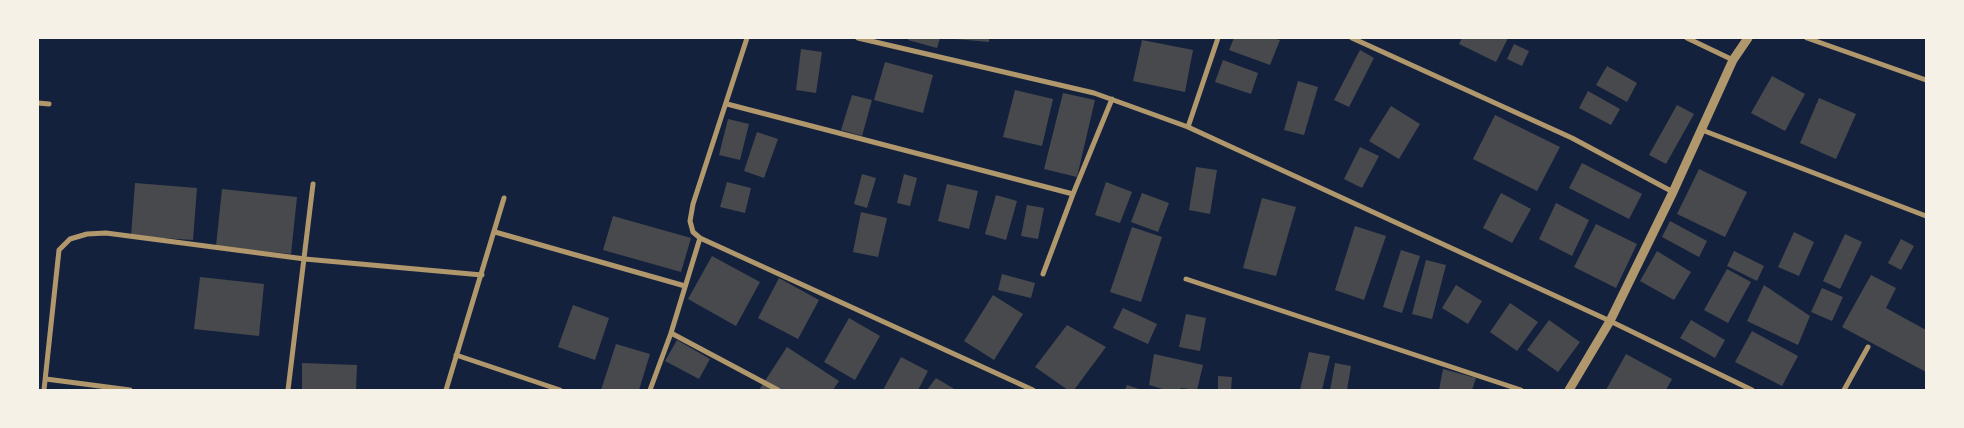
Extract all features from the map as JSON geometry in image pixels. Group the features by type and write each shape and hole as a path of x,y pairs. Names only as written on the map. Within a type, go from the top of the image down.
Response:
{"street":[{"path":"747,38 693,204 690,221 693,232 700,238 1031,390"},
{"path":"858,38 1112,99 1188,127 1610,321 1752,390"},
{"path":"1188,127 1218,38"},
{"path":"1352,38 1572,138 1673,192"},
{"path":"1687,38 1733,60"},
{"path":"1569,390 1610,321 1673,192 1733,60 1748,38"},
{"path":"1807,38 1926,80"},
{"path":"1043,274 1112,99"},
{"path":"38,103 49,104"},
{"path":"727,104 1073,194"},
{"path":"1702,130 1926,216"},
{"path":"288,390 313,184"},
{"path":"446,390 504,198"},
{"path":"495,232 686,286"},
{"path":"44,390 59,250 70,239 87,234 106,233 305,259 482,275"},
{"path":"650,390 671,333 700,238"},
{"path":"1186,279 1521,390"},
{"path":"671,333 778,390"},
{"path":"1844,390 1868,348"},
{"path":"456,356 560,390"},
{"path":"46,379 130,390"}],"building":[{"path":"909,38 940,38 937,48 908,40"},
{"path":"989,38 989,42 955,39"},
{"path":"1234,38 1273,38 1280,40 1270,65 1229,50"},
{"path":"1462,38 1508,38 1496,62 1459,44"},
{"path":"1142,40 1193,50 1185,92 1133,81"},
{"path":"1514,44 1529,51 1522,66 1507,59"},
{"path":"801,49 822,52 816,93 796,90"},
{"path":"1360,50 1374,58 1349,107 1334,100"},
{"path":"1223,60 1258,73 1251,94 1215,82"},
{"path":"885,62 933,75 923,113 874,100"},
{"path":"1607,66 1637,83 1627,102 1596,85"},
{"path":"1772,76 1805,94 1785,131 1751,113"},
{"path":"1298,81 1318,87 1304,135 1284,130"},
{"path":"1015,90 1053,99 1042,146 1003,137"},
{"path":"1588,91 1620,109 1611,125 1579,108"},
{"path":"1063,93 1095,100 1077,177 1044,169"},
{"path":"852,95 872,100 862,136 841,130"},
{"path":"1819,98 1856,114 1836,159 1800,143"},
{"path":"1677,105 1694,114 1666,164 1649,155"},
{"path":"1391,106 1420,124 1399,159 1369,141"},
{"path":"1495,115 1560,147 1537,191 1473,159"},
{"path":"728,119 749,124 740,160 719,155"},
{"path":"757,132 778,139 764,178 744,171"},
{"path":"1360,147 1379,156 1362,188 1344,179"},
{"path":"1582,163 1642,194 1629,219 1569,188"},
{"path":"1196,167 1217,170 1210,214 1189,210"},
{"path":"1699,169 1747,192 1725,237 1677,214"},
{"path":"862,174 876,178 867,208 854,204"},
{"path":"904,174 917,178 910,206 897,203"},
{"path":"727,182 751,188 745,213 720,207"},
{"path":"1106,182 1132,192 1120,223 1095,215"},
{"path":"135,183 197,188 193,240 131,236"},
{"path":"947,184 978,191 969,229 938,221"},
{"path":"222,189 297,197 291,254 216,246"},
{"path":"1142,193 1169,203 1158,232 1131,222"},
{"path":"1501,193 1531,209 1512,243 1483,228"},
{"path":"996,195 1017,201 1006,240 985,234"},
{"path":"1262,198 1296,207 1276,276 1243,268"},
{"path":"1556,203 1589,220 1572,256 1539,239"},
{"path":"1027,205 1044,208 1038,239 1021,236"},
{"path":"861,212 887,218 878,257 853,252"},
{"path":"613,216 691,238 681,272 603,250"},
{"path":"1670,221 1707,241 1699,257 1662,237"},
{"path":"1596,224 1637,244 1616,288 1574,267"},
{"path":"1355,226 1386,236 1364,300 1335,290"},
{"path":"1132,227 1162,237 1141,302 1110,292"},
{"path":"1794,232 1814,242 1799,276 1778,267"},
{"path":"1845,234 1862,242 1840,289 1823,281"},
{"path":"1901,239 1914,246 1901,270 1888,263"},
{"path":"1401,250 1420,256 1402,313 1383,307"},
{"path":"1657,251 1691,272 1674,300 1640,281"},
{"path":"1734,251 1764,266 1757,281 1727,266"},
{"path":"712,256 760,282 736,326 688,299"},
{"path":"1426,260 1446,265 1432,319 1412,314"},
{"path":"1727,269 1751,282 1728,323 1704,310"},
{"path":"1002,274 1035,283 1031,298 998,290"},
{"path":"1871,275 1896,288 1886,308 1926,330 1926,372 1842,327"},
{"path":"200,277 264,284 259,336 194,329"},
{"path":"779,278 819,300 798,339 758,318"},
{"path":"1456,285 1482,301 1468,324 1442,308"},
{"path":"1764,285 1810,316 1798,345 1747,321"},
{"path":"1822,288 1843,297 1832,321 1811,312"},
{"path":"993,295 1023,314 994,360 964,341"},
{"path":"1510,303 1538,322 1517,351 1490,332"},
{"path":"573,305 609,318 595,360 558,347"},
{"path":"1123,308 1157,324 1148,344 1113,328"},
{"path":"1186,314 1206,318 1200,351 1179,347"},
{"path":"849,318 880,336 855,380 824,362"},
{"path":"1549,320 1580,342 1558,372 1527,350"},
{"path":"1691,320 1725,340 1715,358 1680,338"},
{"path":"1067,325 1106,347 1074,390 1068,390 1035,367"},
{"path":"1752,331 1798,356 1782,386 1735,362"},
{"path":"677,340 710,359 699,379 665,361"},
{"path":"616,344 650,354 639,390 601,390"},
{"path":"787,347 839,381 833,390 759,390"},
{"path":"1309,352 1330,356 1322,390 1300,390"},
{"path":"1154,354 1203,365 1197,390 1181,388 1180,390 1166,390 1149,385"},
{"path":"1626,354 1672,379 1666,390 1606,390"},
{"path":"901,357 928,371 918,390 883,390"},
{"path":"302,363 357,365 356,390 302,390"},
{"path":"1335,363 1351,366 1347,390 1330,390"},
{"path":"1443,369 1476,378 1472,390 1439,390"},
{"path":"1218,376 1232,377 1231,390 1218,390"},
{"path":"936,378 956,390 927,390"},
{"path":"1127,385 1142,390 1125,390"}]}
